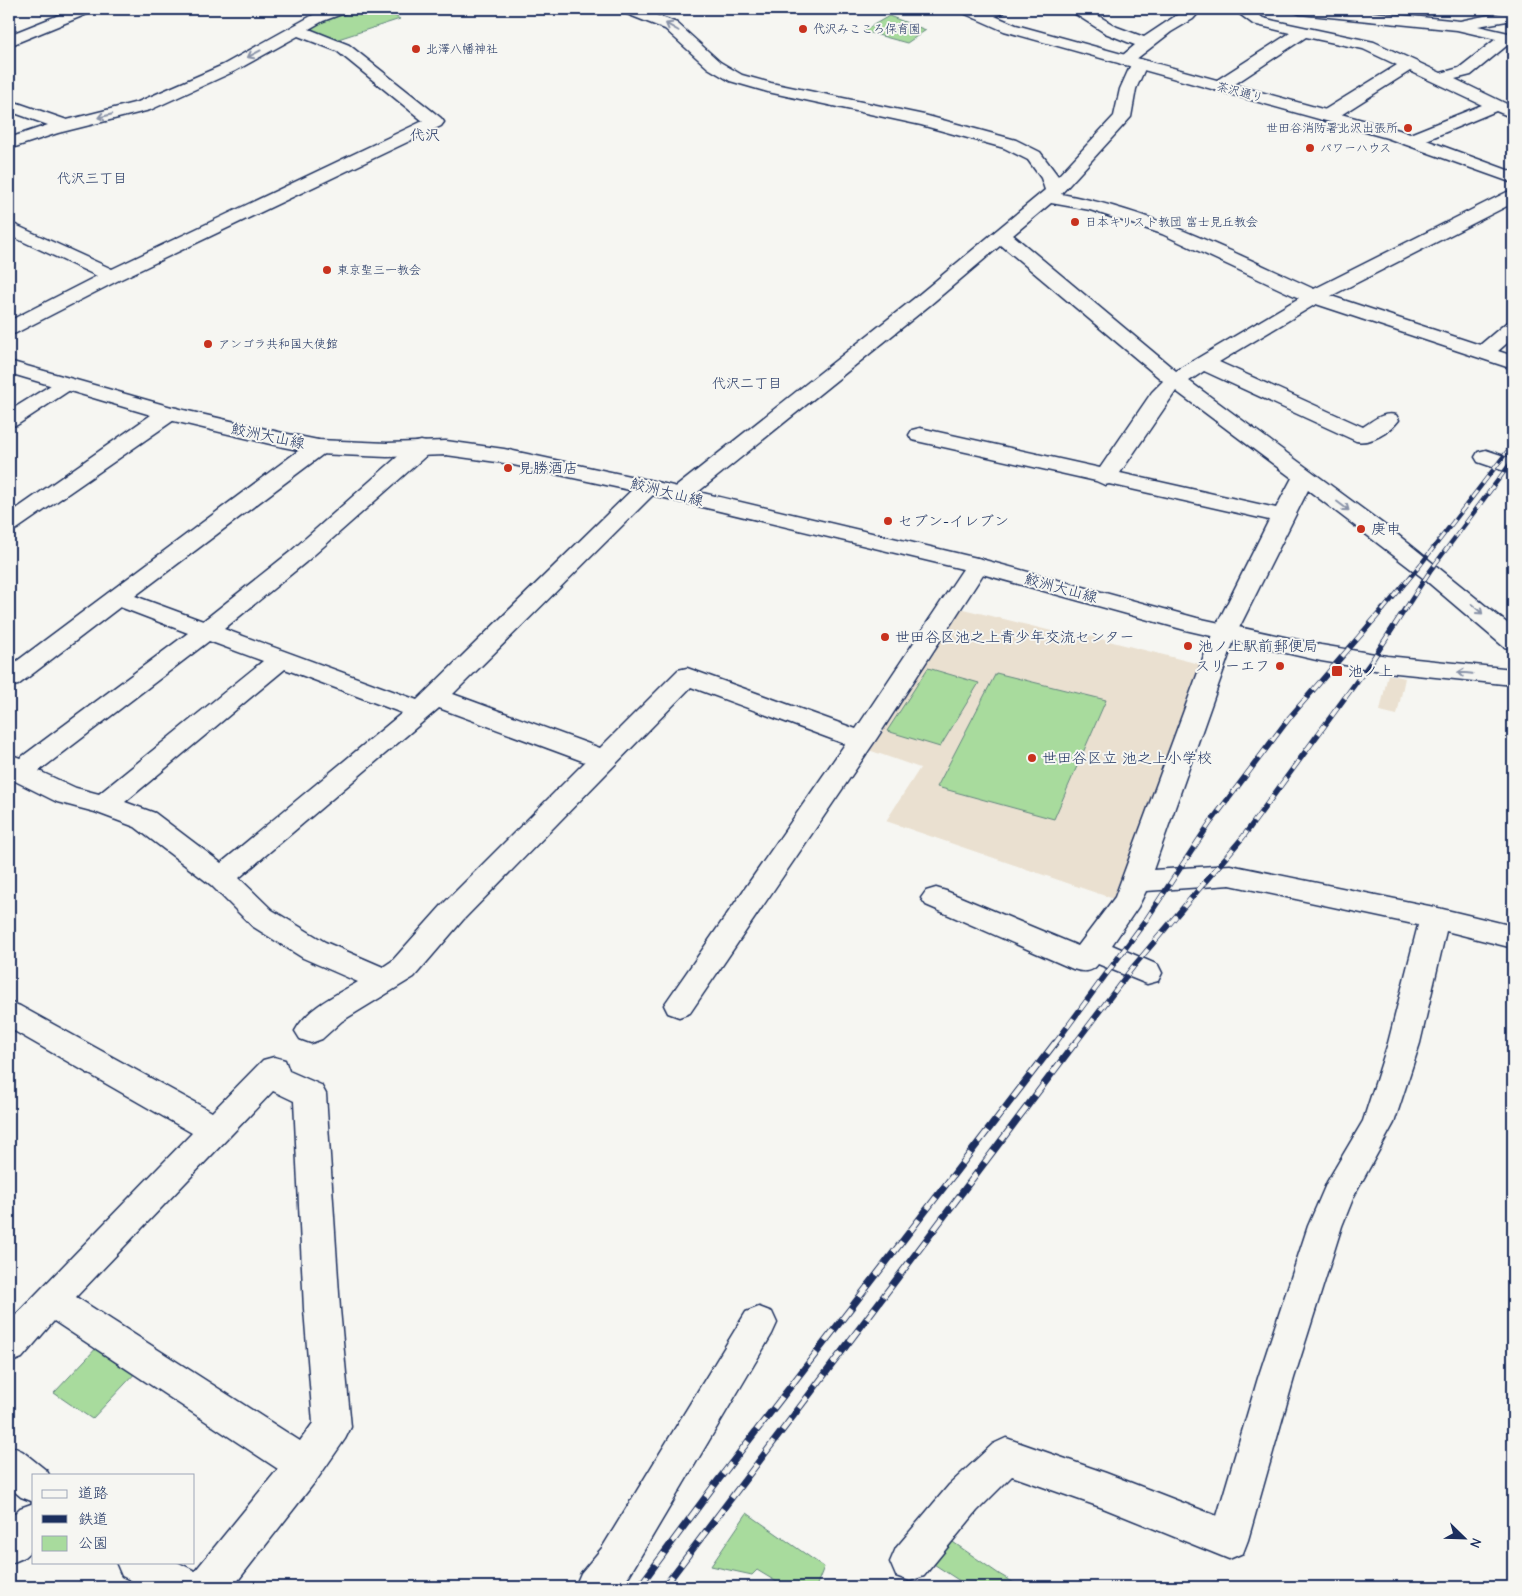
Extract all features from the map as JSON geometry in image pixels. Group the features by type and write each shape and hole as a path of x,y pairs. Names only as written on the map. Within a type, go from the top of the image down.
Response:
{"street":[{"path":"9,40 88,9"},
{"path":"9,144 67,126 144,106 229,68 318,18 342,9"},
{"path":"627,9 671,26 723,72 746,82 924,120 1010,144 1034,156 1047,171 1051,194"},
{"path":"973,12 1000,9"},
{"path":"680,495 1002,236 1051,194 1122,117 1132,62 1145,43 1188,16 1194,9"},
{"path":"1241,9 1258,21 1368,45 1513,113"},
{"path":"1300,9 1458,25 1510,38"},
{"path":"1084,10 1111,30 1145,43"},
{"path":"303,12 318,18"},
{"name":"茶沢通り","path":"973,12 1010,28 1412,140 1513,178"},
{"path":"1458,25 1475,20 1513,15"},
{"path":"9,329 112,276 435,122 343,48 297,30"},
{"path":"1220,86 1304,31"},
{"path":"1440,78 1465,72 1510,38"},
{"path":"1327,116 1409,64"},
{"path":"9,105 67,126"},
{"path":"1412,140 1497,105"},
{"path":"1051,194 1093,205 1169,230 1314,296 1513,363"},
{"path":"1105,478 1160,398 1175,380 1314,296 1513,196"},
{"path":"9,228 112,276"},
{"path":"1002,236 1086,308 1175,380 1440,578 1513,641"},
{"path":"1484,353 1513,327"},
{"path":"1203,364 1364,436 1388,420"},
{"name":"鮫洲大山線","path":"9,367 169,413 318,446 387,450 446,448 501,455 648,487 976,565 1184,623 1321,653 1387,664 1513,677"},
{"path":"9,420 66,384"},
{"path":"9,524 169,413"},
{"path":"920,435 1105,478 1283,516"},
{"path":"9,679 318,446"},
{"path":"384,980 314,950 262,918 221,878 145,820 104,805 67,795 14,768 206,630 298,558 421,448"},
{"path":"1486,457 1513,467"},
{"path":"936,898 1084,961 1128,900 1225,632 1304,477"},
{"path":"221,878 428,704 648,487"},
{"path":"679,1005 860,740 913,666 976,565"},
{"path":"118,598 281,659 603,759"},
{"path":"104,805 281,659"},
{"path":"310,1031 331,1013 402,969 453,912 687,676 860,740"},
{"path":"1136,881 1230,875 1434,918 1513,937"},
{"path":"910,1562 963,1498 1006,1456 1106,1491 1229,1540 1274,1386 1325,1226 1339,1192 1378,1123 1404,1043 1434,918"},
{"path":"1093,948 1147,974"},
{"path":"9,1014 215,1130"},
{"path":"9,1347 51,1300 271,1072 310,1094 322,1309 332,1427 305,1465 208,1587"},
{"path":"51,1300 305,1465"},
{"path":"595,1587 616,1561 758,1323"},
{"path":"9,1463 32,1482"},
{"path":"9,1545 32,1523"},
{"path":"140,1564 184,1587"}],"shaded area":[{"name":"世田谷区立 池之上小学校","path":"959,608 1068,635 1089,636 1207,666 1117,900 886,821 920,768 863,748"},
{"path":"1388,674 1405,678 1397,715 1380,711"}],"green space":[{"path":"355,9 382,9 400,19 329,42 309,31 308,28 320,21"},
{"path":"889,16 926,30 907,43 863,31"},
{"path":"928,668 979,683 940,747 887,731"},
{"path":"996,673 1106,700 1054,819 937,787"},
{"path":"101,1343 141,1367 92,1419 54,1393"},
{"path":"747,1513 824,1567 816,1587 785,1587 757,1570 752,1575 711,1566"},
{"path":"937,1531 1021,1587 969,1587 926,1559"}],"railway":[{"path":"1382,611 1421,564 1513,444"},
{"path":"1404,611 1430,571 1513,460"},
{"path":"1054,1045 1146,920 1210,823 1290,717 1383,609"},
{"path":"1074,1045 1133,967 1243,837 1371,662 1405,609"},
{"path":"639,1587 713,1487 1055,1043"},
{"path":"664,1587 1075,1043"}],"place":[{"name":"代沢みこころ保育園","path":"803,29"},
{"name":"北澤八幡神社","path":"416,49"},
{"name":"世田谷消防署北沢出張所","path":"1408,128"},
{"name":"パワーハウス","path":"1310,148"},
{"name":"日本キリスト教団 富士見丘教会","path":"1075,222"},
{"name":"東京聖三一教会","path":"327,270"},
{"name":"アンゴラ共和国大使館","path":"208,344"},
{"name":"見勝酒店","path":"508,468"},
{"name":"セブン-イレブン","path":"888,521"},
{"name":"庚申","path":"1361,529"},
{"name":"世田谷区池之上青少年交流センター","path":"885,637"},
{"name":"池ノ上駅前郵便局","path":"1188,646"},
{"name":"スリーエフ","path":"1280,666"},
{"name":"池ノ上","path":"1337,671"},
{"name":"世田谷区立 池之上小学校","path":"1032,758"}],"district":[{"name":"代沢","path":"425,135"},
{"name":"代沢三丁目","path":"92,178"},
{"name":"代沢二丁目","path":"747,383"}]}
